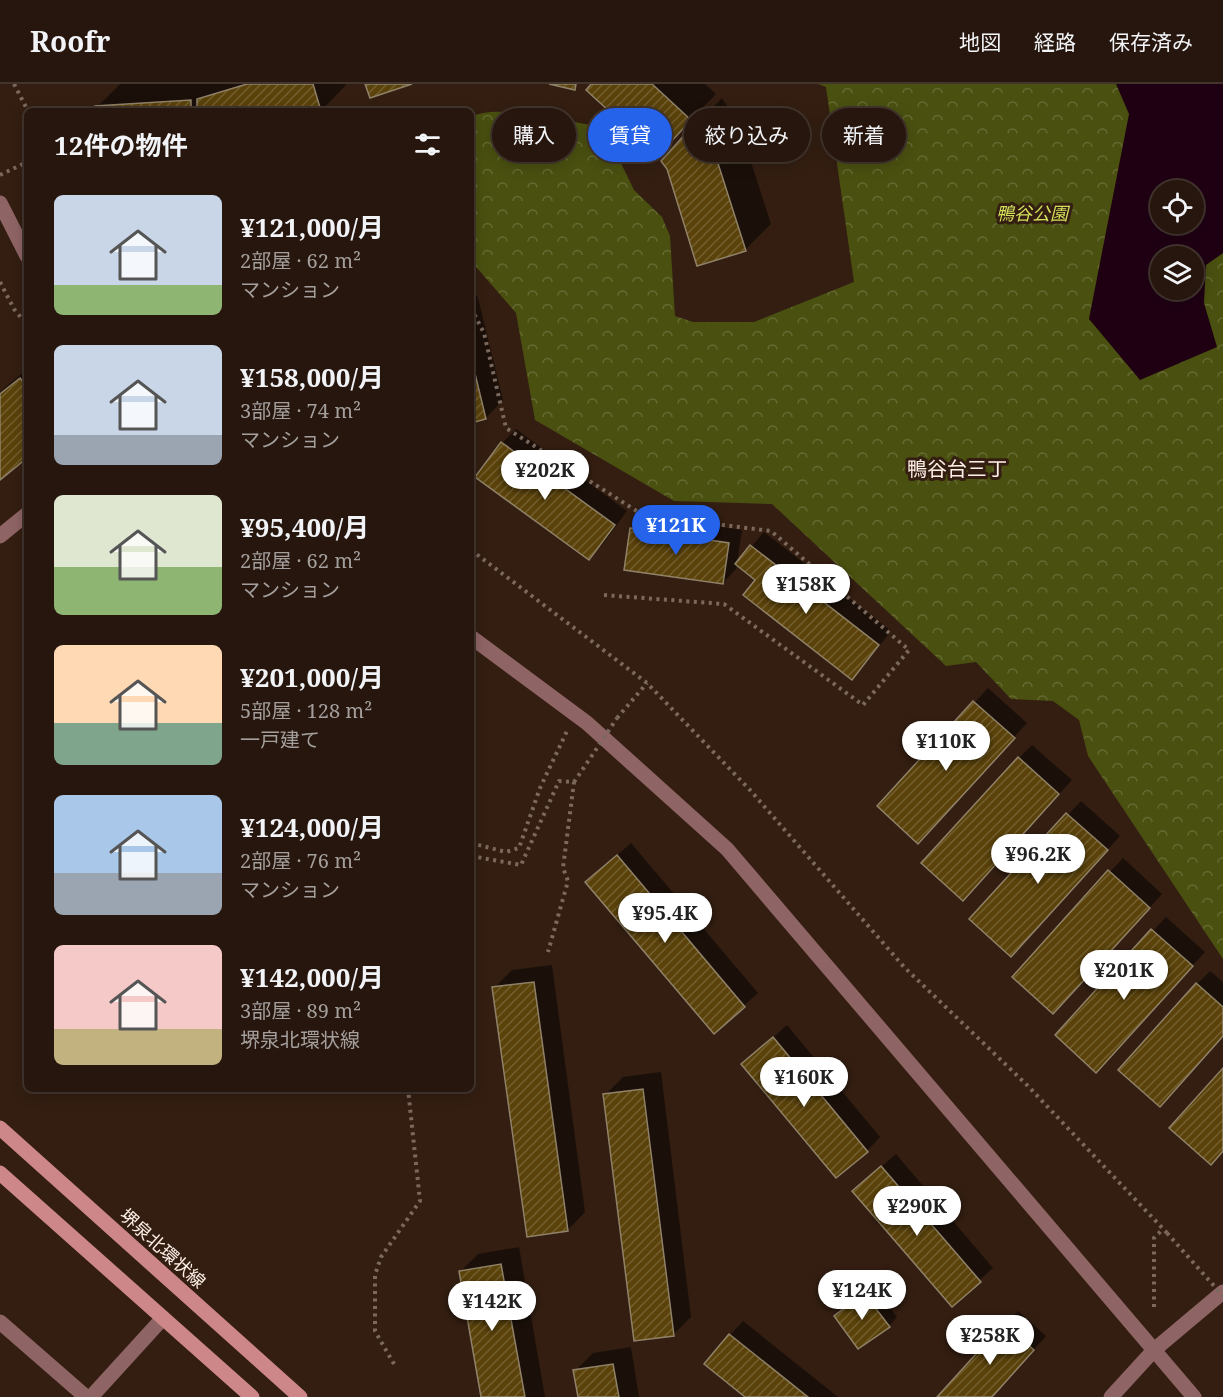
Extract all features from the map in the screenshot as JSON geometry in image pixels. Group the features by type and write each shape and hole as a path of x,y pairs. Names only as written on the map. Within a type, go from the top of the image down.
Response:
{"main road":[{"name":"堺泉北環状線","path":"0,1128 300,1397"},
{"path":"0,1173 252,1397"}],"street":[{"path":"0,203 24,250"},
{"path":"0,536 24,516"},
{"path":"474,639 575,714 727,849 1194,1397"},
{"path":"1112,1397 1154,1350 1223,1294"},
{"path":"91,1397 163,1318"},
{"path":"0,1322 86,1397"}],"path":[{"path":"15,84 27,108"},
{"path":"0,176 24,164"},
{"path":"0,282 14,309 24,322"},
{"path":"474,314 484,333 506,428 643,515 771,531 909,650 863,705 724,604 603,595"},
{"path":"474,552 647,682 750,790 904,967 1027,1085 1223,1294"},
{"path":"548,952 568,881 563,868 574,782 617,718 647,682"},
{"path":"474,844 506,852 519,848 540,788 575,714"},
{"path":"474,857 521,865 559,781 574,782"},
{"path":"394,1364 375,1331 375,1275 381,1257 420,1201 408,1092"},
{"path":"1154,1307 1154,1238 1163,1228"}],"green space":[{"name":"鴨谷公園","path":"818,84 1223,84 1223,959 1088,756 1079,720 1053,701 1011,699 976,662 946,666 772,504 674,501 535,420 516,313 474,264 474,116 492,112 492,162 576,162 576,122 588,124 588,162 620,162 634,190 662,217 670,236 675,316 693,322 754,322 854,282 837,162 906,162 906,108 829,108 826,87"}],"shaded area":[{"path":"1116,84 1223,84 1223,253 1206,265 1204,303 1217,347 1140,380 1089,319 1129,114"}],"building":[{"path":"247,84 313,84 320,108 197,108 197,99"},
{"path":"365,84 412,84 370,98"},
{"path":"549,84 576,84 575,90"},
{"path":"591,84 652,84 684,114 684,128 672,141 672,108 606,108 586,90"},
{"path":"191,100 191,108 95,108 95,106"},
{"path":"684,135 684,162 718,162 746,251 697,266 667,169 662,162 672,162 672,149"},
{"path":"474,369 486,419 474,422"},
{"path":"20,378 24,383 24,460 0,480 0,394"},
{"path":"501,442 615,525 589,560 475,477"},
{"path":"630,528 729,543 723,584 624,570"},
{"path":"750,545 879,645 852,680 743,595 755,580 735,564"},
{"path":"973,701 1015,738 918,844 877,806"},
{"path":"1018,757 1059,794 963,901 921,863"},
{"path":"1066,813 1108,850 1011,957 969,919"},
{"path":"617,855 745,1007 714,1034 585,882"},
{"path":"1108,870 1150,908 1053,1014 1012,977"},
{"path":"1151,929 1193,966 1096,1073 1055,1035"},
{"path":"534,982 568,1231 527,1237 492,987"},
{"path":"1196,983 1223,1007 1223,1036 1160,1107 1118,1070"},
{"path":"773,1037 868,1152 836,1178 741,1064"},
{"path":"1223,1068 1223,1151 1211,1165 1169,1128"},
{"path":"643,1089 674,1336 634,1341 603,1094"},
{"path":"881,1166 981,1282 952,1307 852,1191"},
{"path":"501,1264 525,1397 481,1397 459,1271"},
{"path":"864,1293 890,1327 858,1349 834,1316"},
{"path":"1004,1323 1034,1350 992,1397 937,1397"},
{"path":"729,1334 808,1397 745,1397 704,1364"},
{"path":"613,1364 619,1397 578,1397 573,1370"}],"district":[{"name":"鴨谷台三丁","path":"957,468"}]}
